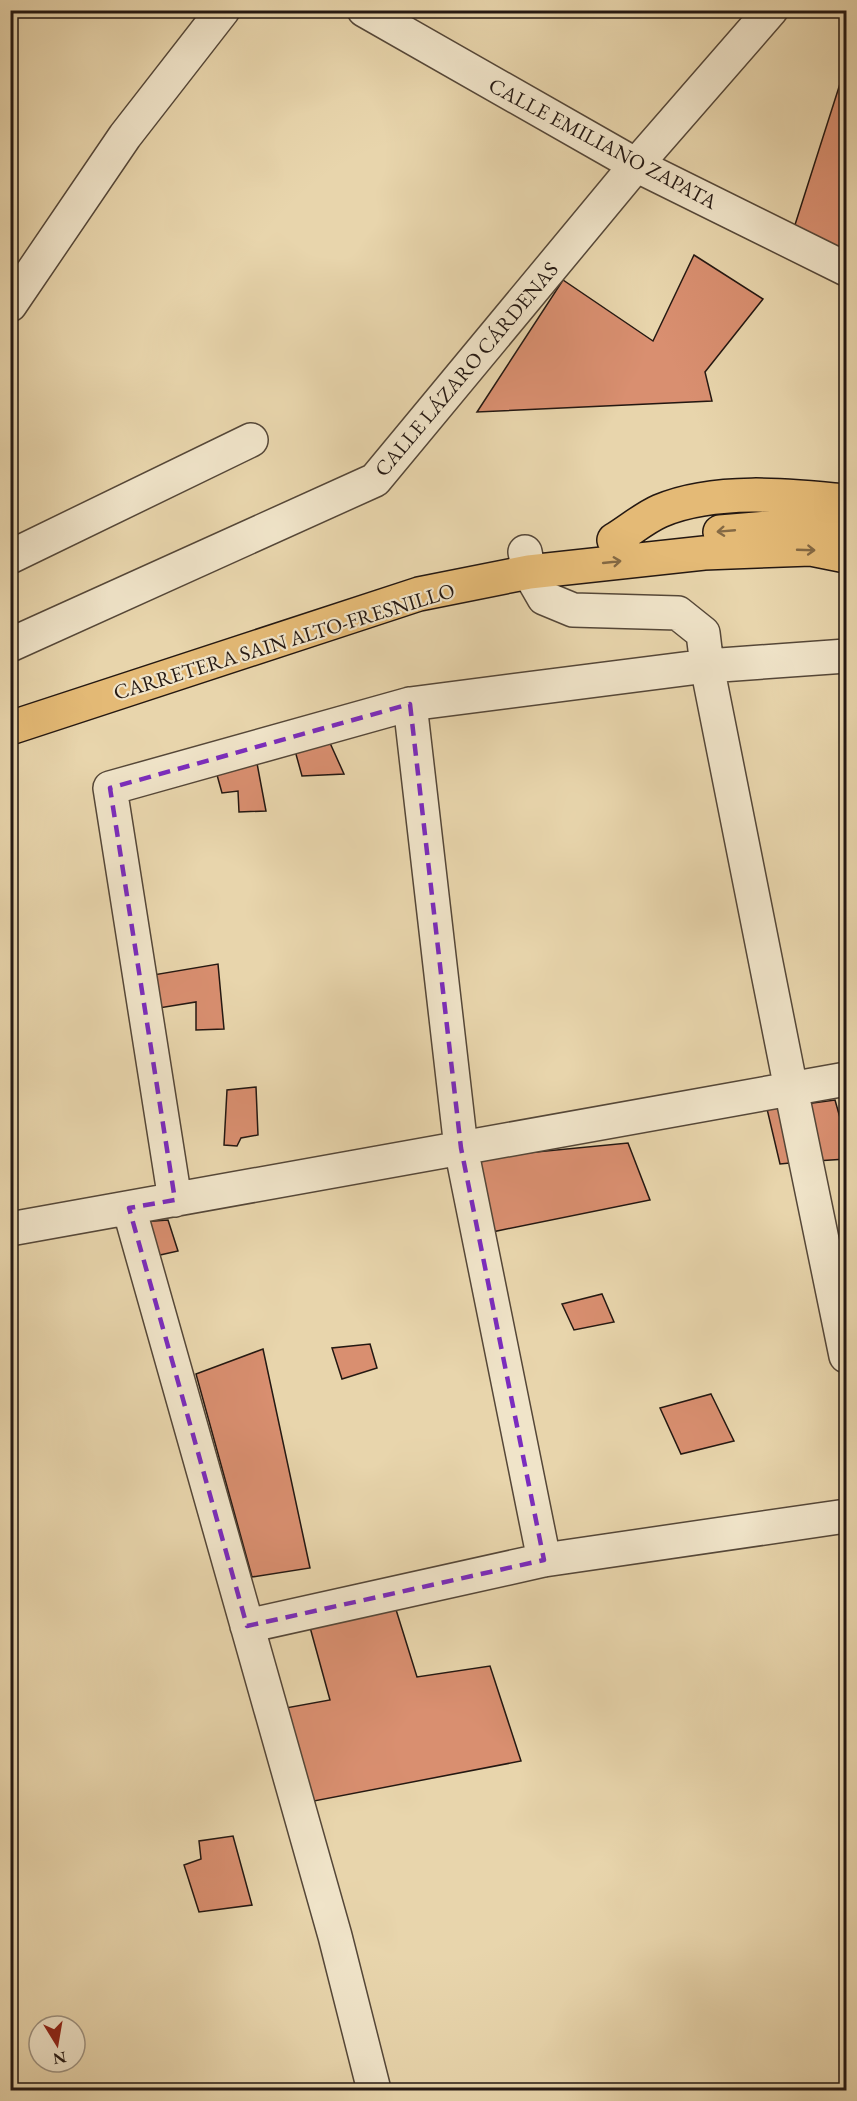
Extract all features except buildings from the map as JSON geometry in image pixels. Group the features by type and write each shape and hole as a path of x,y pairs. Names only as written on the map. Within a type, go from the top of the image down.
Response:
{"main road":[{"path":"614,540 659,512 693,500 780,494 846,501"},
{"path":"10,706 453,566 527,562 614,540 793,526 846,533"},
{"name":"CARRETERA SAIN ALTO-FRESNILLO","path":"10,728 419,594 527,562 811,549 846,556"}],"street":[{"path":"10,304 124,136 223,10"},
{"name":"CALLE EMILIANO ZAPATA","path":"364,10 636,165 846,269"},
{"name":"CALLE LÁZARO CÁRDENAS","path":"10,645 375,480 636,165 771,10"},
{"path":"10,557 250,440"},
{"path":"527,562 544,598 573,610 678,613 703,633 707,666 790,1089 846,1356"},
{"path":"175,1200 110,788 410,704 707,666 846,656"},
{"path":"410,704 461,1148 544,1560"},
{"path":"10,1229 846,1079"},
{"path":"129,1208 335,1936 374,2091"},
{"path":"247,1626 544,1560 846,1516"}],"highlighted area":[{"path":"410,704 461,1148 544,1560 247,1626 129,1208 175,1200 110,788"}]}
